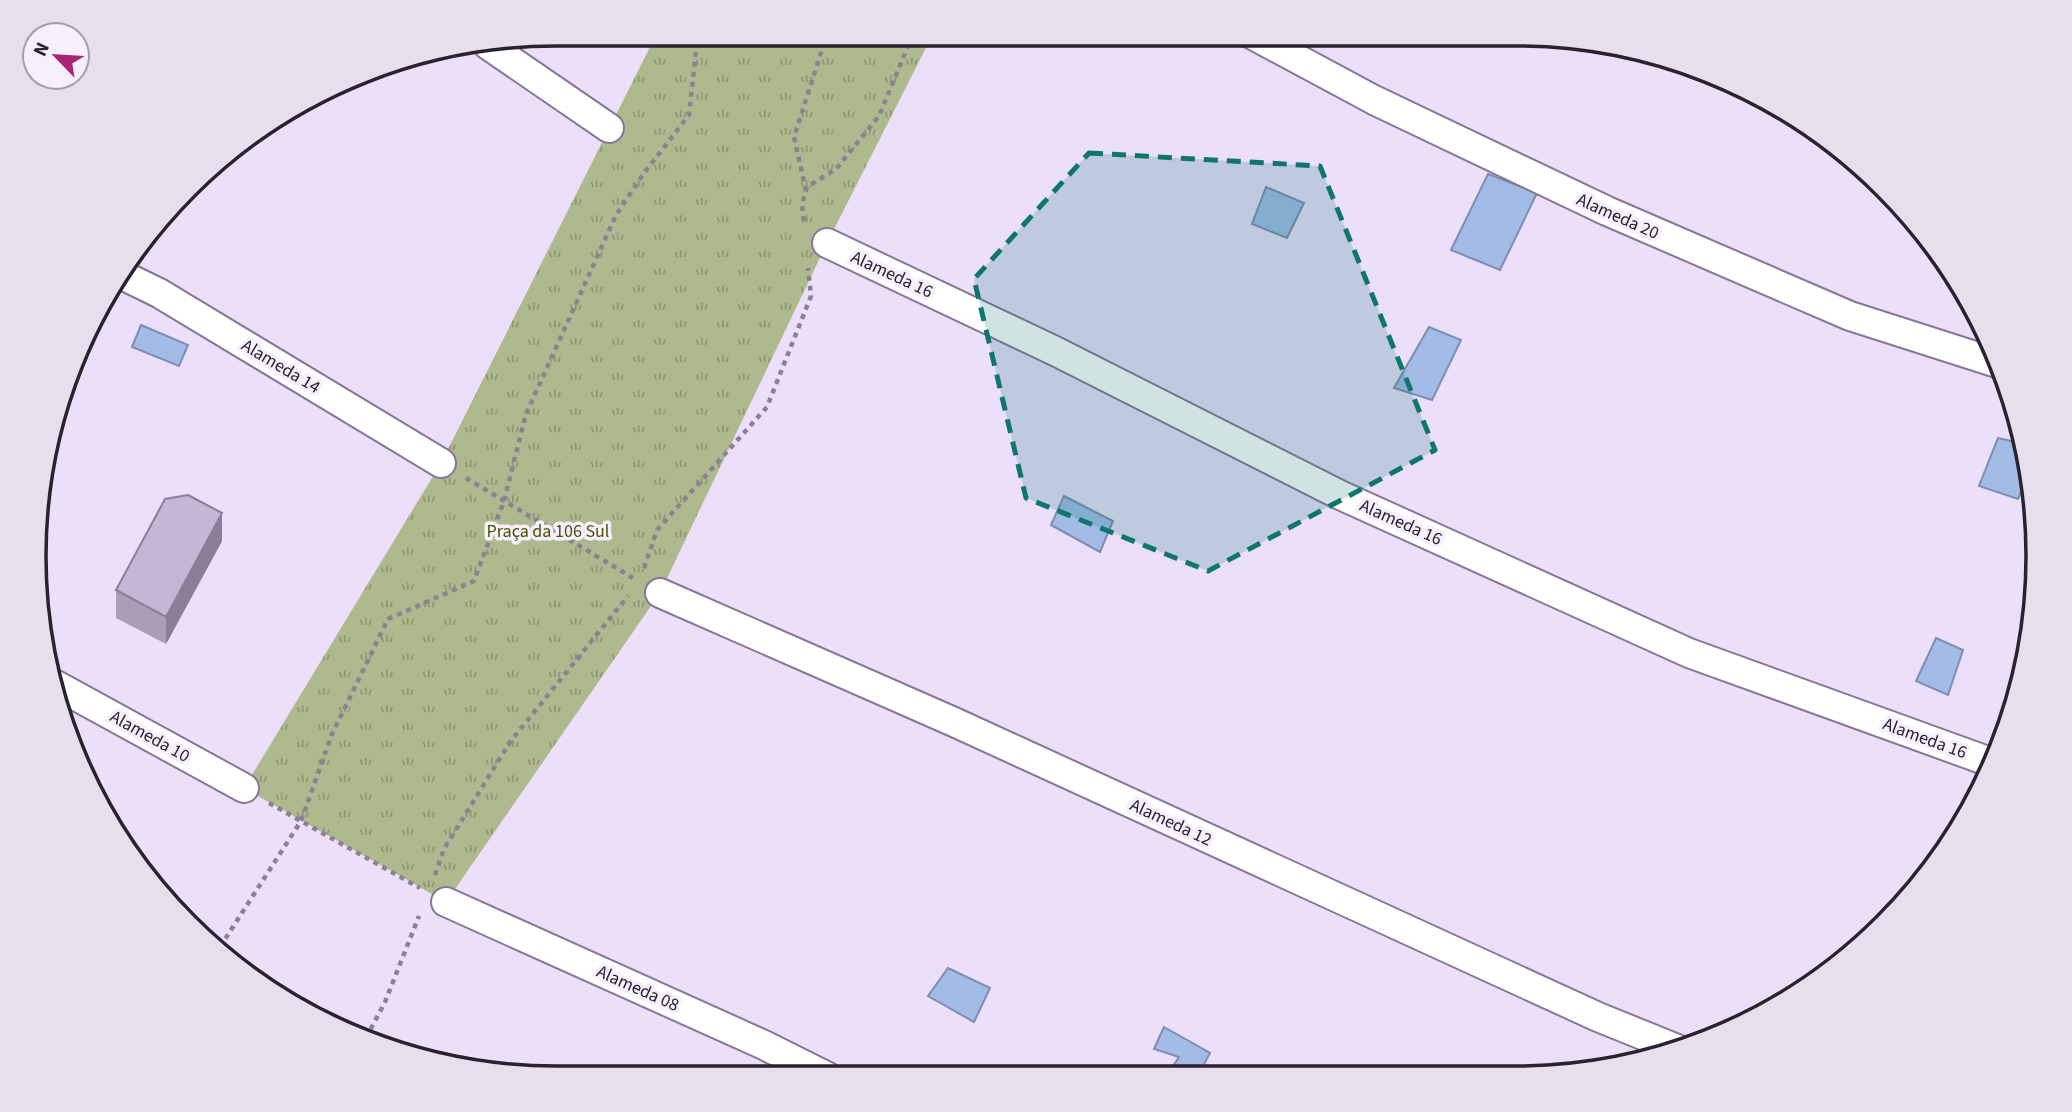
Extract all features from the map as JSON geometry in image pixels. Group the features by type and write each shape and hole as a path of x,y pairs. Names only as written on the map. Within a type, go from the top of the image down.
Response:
{"street":[{"name":"Alameda 20","path":"1273,46 1374,100 1607,211 1850,316 1988,360"},
{"path":"495,50 609,128"},
{"name":"Alameda 16","path":"813,244 1055,351 1340,495 1689,653 1984,760"},
{"name":"Alameda 14","path":"128,278 159,293 441,463"},
{"name":"Alameda 12","path":"650,587 954,722 1598,1017 1664,1044"},
{"name":"Alameda 10","path":"63,689 244,789"},
{"name":"Alameda 08","path":"437,897 806,1066"}],"path":[{"path":"223,943 301,821 331,734 388,620 474,581 504,501 526,414 615,215 689,115 697,46"},
{"path":"806,192 794,137 823,46"},
{"path":"370,1031 437,897 444,849 510,742 650,587 657,530 768,407 811,296 813,244 802,205 807,187 836,169 879,116 908,46"},
{"path":"441,463 650,587"},
{"path":"244,789 437,897"}],"highlighted area":[{"path":"1089,153 1320,166 1435,450 1208,571 1026,498 974,279"}],"green space":[{"name":"Praça da 106 Sul","path":"650,46 927,46 827,243 660,593 446,902 244,788 441,463"}],"water":[{"path":"1488,174 1537,193 1500,270 1451,250"},
{"path":"1266,187 1304,203 1287,238 1252,224"},
{"path":"141,325 188,345 179,366 132,347"},
{"path":"1429,327 1461,340 1432,400 1394,388"},
{"path":"1998,438 2013,441 2022,489 2018,499 1979,486"},
{"path":"1064,496 1113,521 1100,552 1051,525"},
{"path":"1936,638 1963,650 1948,695 1916,681"},
{"path":"948,968 990,988 974,1022 928,996"},
{"path":"1164,1027 1210,1053 1203,1066 1173,1066 1179,1057 1154,1049"}],"building":[{"path":"188,495 222,513 166,617 116,590 165,499"}]}
